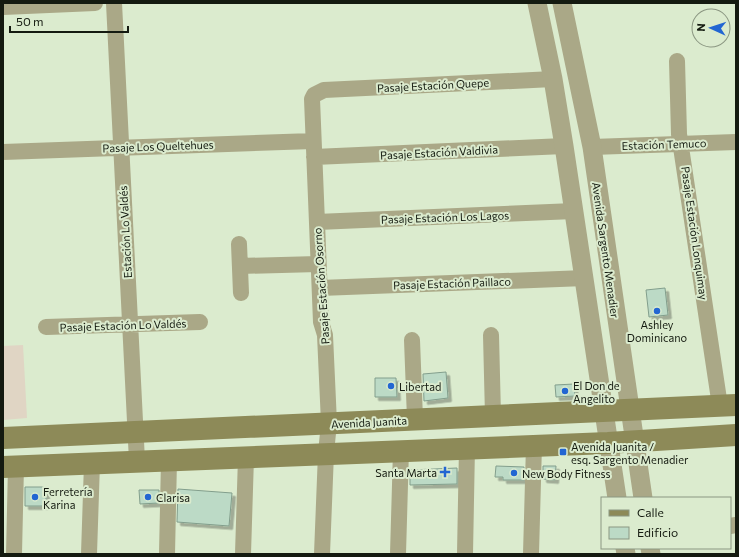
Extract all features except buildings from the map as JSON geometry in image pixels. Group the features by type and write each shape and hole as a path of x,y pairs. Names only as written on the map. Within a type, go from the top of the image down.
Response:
{"main road":[{"name":"Avenida Juanita","path":"3,438 728,405"},
{"path":"10,466 468,447 634,442 736,436"}],"street":[{"path":"3,7 93,3"},
{"name":"Estación Lo Valdés","path":"114,3 137,461"},
{"path":"537,3 553,79 564,146 617,497"},
{"name":"Avenida Sargento Menadier","path":"562,3 592,147 643,497"},
{"name":"Pasaje Estación Lonquimay","path":"677,61 679,134 728,405"},
{"name":"Pasaje Estación Quepe","path":"314,95 324,90 553,79"},
{"name":"Pasaje Estación Osorno","path":"314,95 312,104 318,264 321,322 325,335 329,423 326,453 322,554"},
{"name":"Pasaje Los Queltehues","path":"3,152 313,141"},
{"name":"Estación Temuco","path":"592,147 736,142"},
{"name":"Pasaje Estación Valdivia","path":"314,157 564,146"},
{"name":"Pasaje Estación Los Lagos","path":"317,222 574,211"},
{"path":"239,244 241,293"},
{"path":"240,266 318,264"},
{"name":"Pasaje Estación Paillaco","path":"320,288 585,278"},
{"name":"Pasaje Estación Lo Valdés","path":"46,327 200,322"},
{"path":"491,335 493,416"},
{"path":"412,340 415,420"},
{"path":"531,554 534,445"},
{"path":"465,554 468,447"},
{"path":"398,554 401,450"},
{"path":"243,554 246,456"},
{"path":"167,554 169,460"},
{"path":"90,554 92,463"},
{"path":"10,466 14,554"}],"shaded area":[{"path":"23,345 27,418 3,420 3,346"}],"place":[{"name":"Ashley Dominicano","path":"657,311"},
{"name":"Libertad","path":"391,386"},
{"name":"El Don de Angelito","path":"565,391"},
{"name":"Avenida Juanita / esq. Sargento Menadier","path":"563,452"},
{"name":"Santa Marta","path":"445,472"},
{"name":"New Body Fitness","path":"514,473"},
{"name":"Ferretería Karina","path":"35,497"},
{"name":"Clarisa","path":"148,497"}]}
